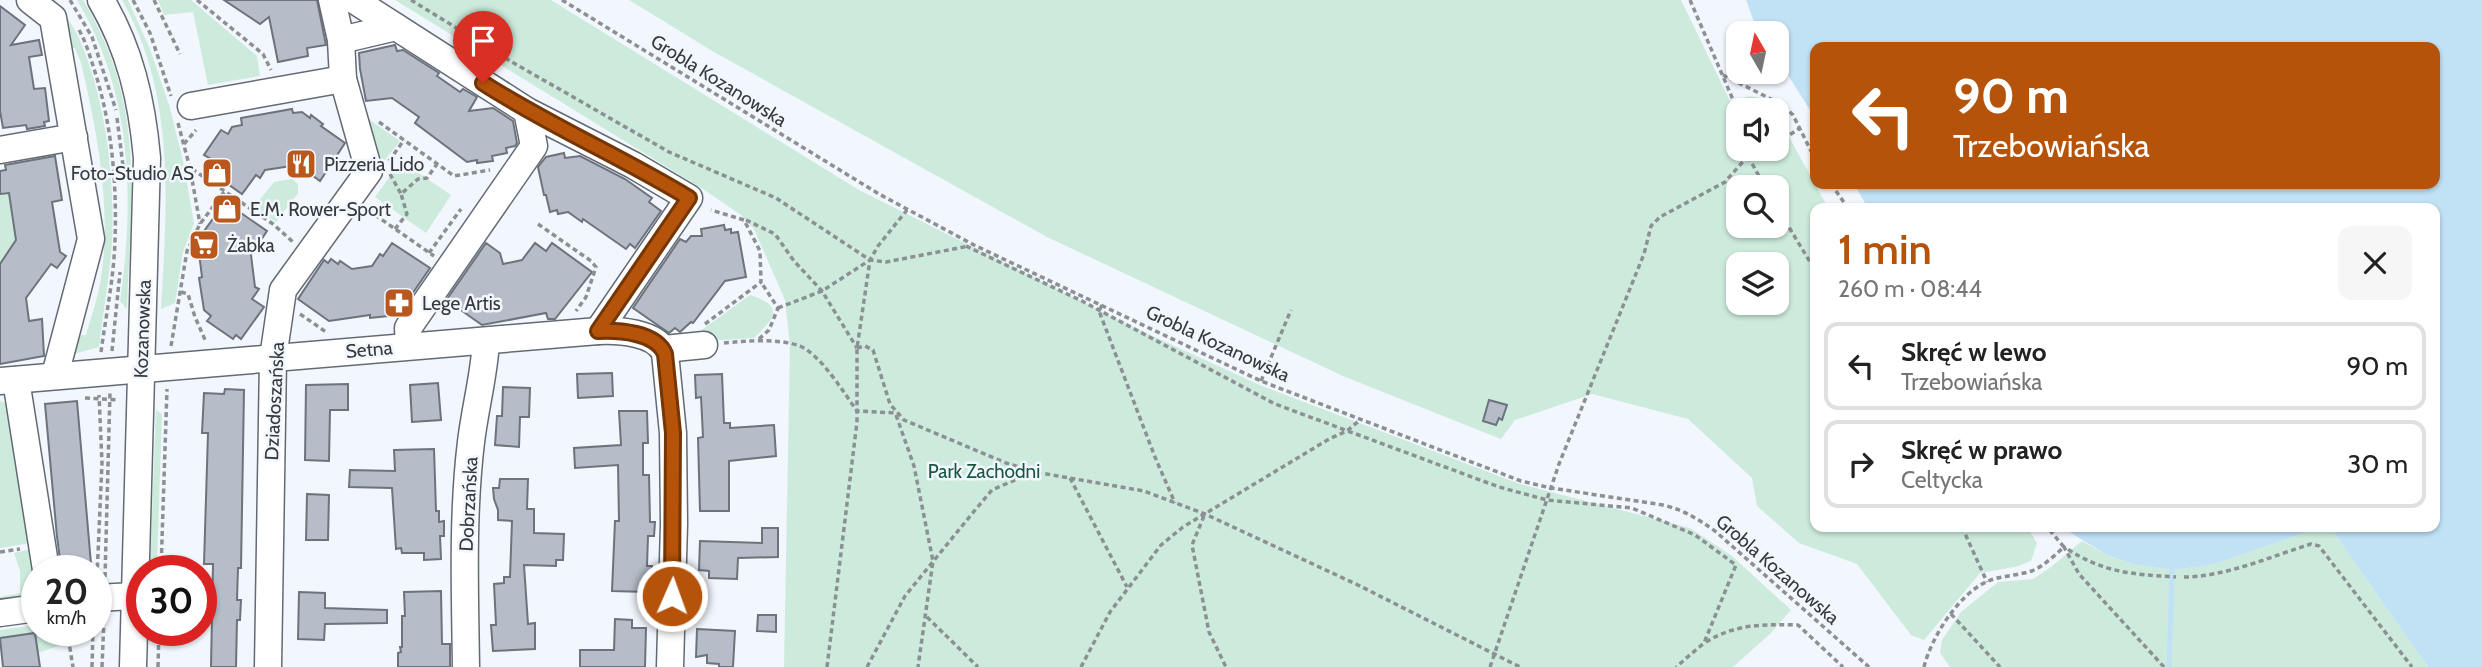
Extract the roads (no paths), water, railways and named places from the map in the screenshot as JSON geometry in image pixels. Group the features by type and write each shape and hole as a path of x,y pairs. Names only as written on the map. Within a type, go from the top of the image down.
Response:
{"street":[{"path":"30,0 53,18 91,239 55,375"},
{"name":"Kozanowska","path":"101,0 115,26 133,73 145,127 148,182 135,555"},
{"name":"Dziadoszańska","path":"268,667 272,358 284,290 369,171 343,79 341,40 332,0"},
{"path":"354,0 527,111 633,165 689,198 598,331"},
{"path":"341,40 396,27"},
{"path":"193,118 278,75 343,79"},
{"path":"527,111 528,155"},
{"path":"409,346 408,328 528,155 575,136"},
{"path":"0,150 74,137"},
{"name":"Setna","path":"8,380 141,368 173,354 272,358 598,331 645,337 670,348"},
{"name":"Dobrzańska","path":"466,667 466,504 471,441 484,371 486,342"},
{"path":"670,667 674,524 673,433 668,368 670,348 704,345"},
{"path":"8,380 43,555"},
{"path":"0,613 21,610"},
{"name":"Kozanowska","path":"133,646 133,667"}],"water":[{"path":"1746,0 2482,0 2482,667 2428,667 2333,532 2440,532 2440,203 1865,203 1857,189 2440,189 2440,42 1810,42 1810,110 1789,77 1789,21 1754,21"},
{"path":"2069,532 2307,532 2212,565 2172,570 2133,564 2109,556"}],"waterway":[{"path":"2169,667 2172,570"}],"place":[{"name":"Pizzeria Lido","path":"301,164"},
{"name":"Foto-Studio AS","path":"217,173"},
{"name":"E.M. Rower-Sport","path":"227,209"},
{"name":"Żabka","path":"204,245"},
{"name":"Lege Artis","path":"399,303"}],"park label":[{"name":"Park Zachodni","path":"984,471"}]}
